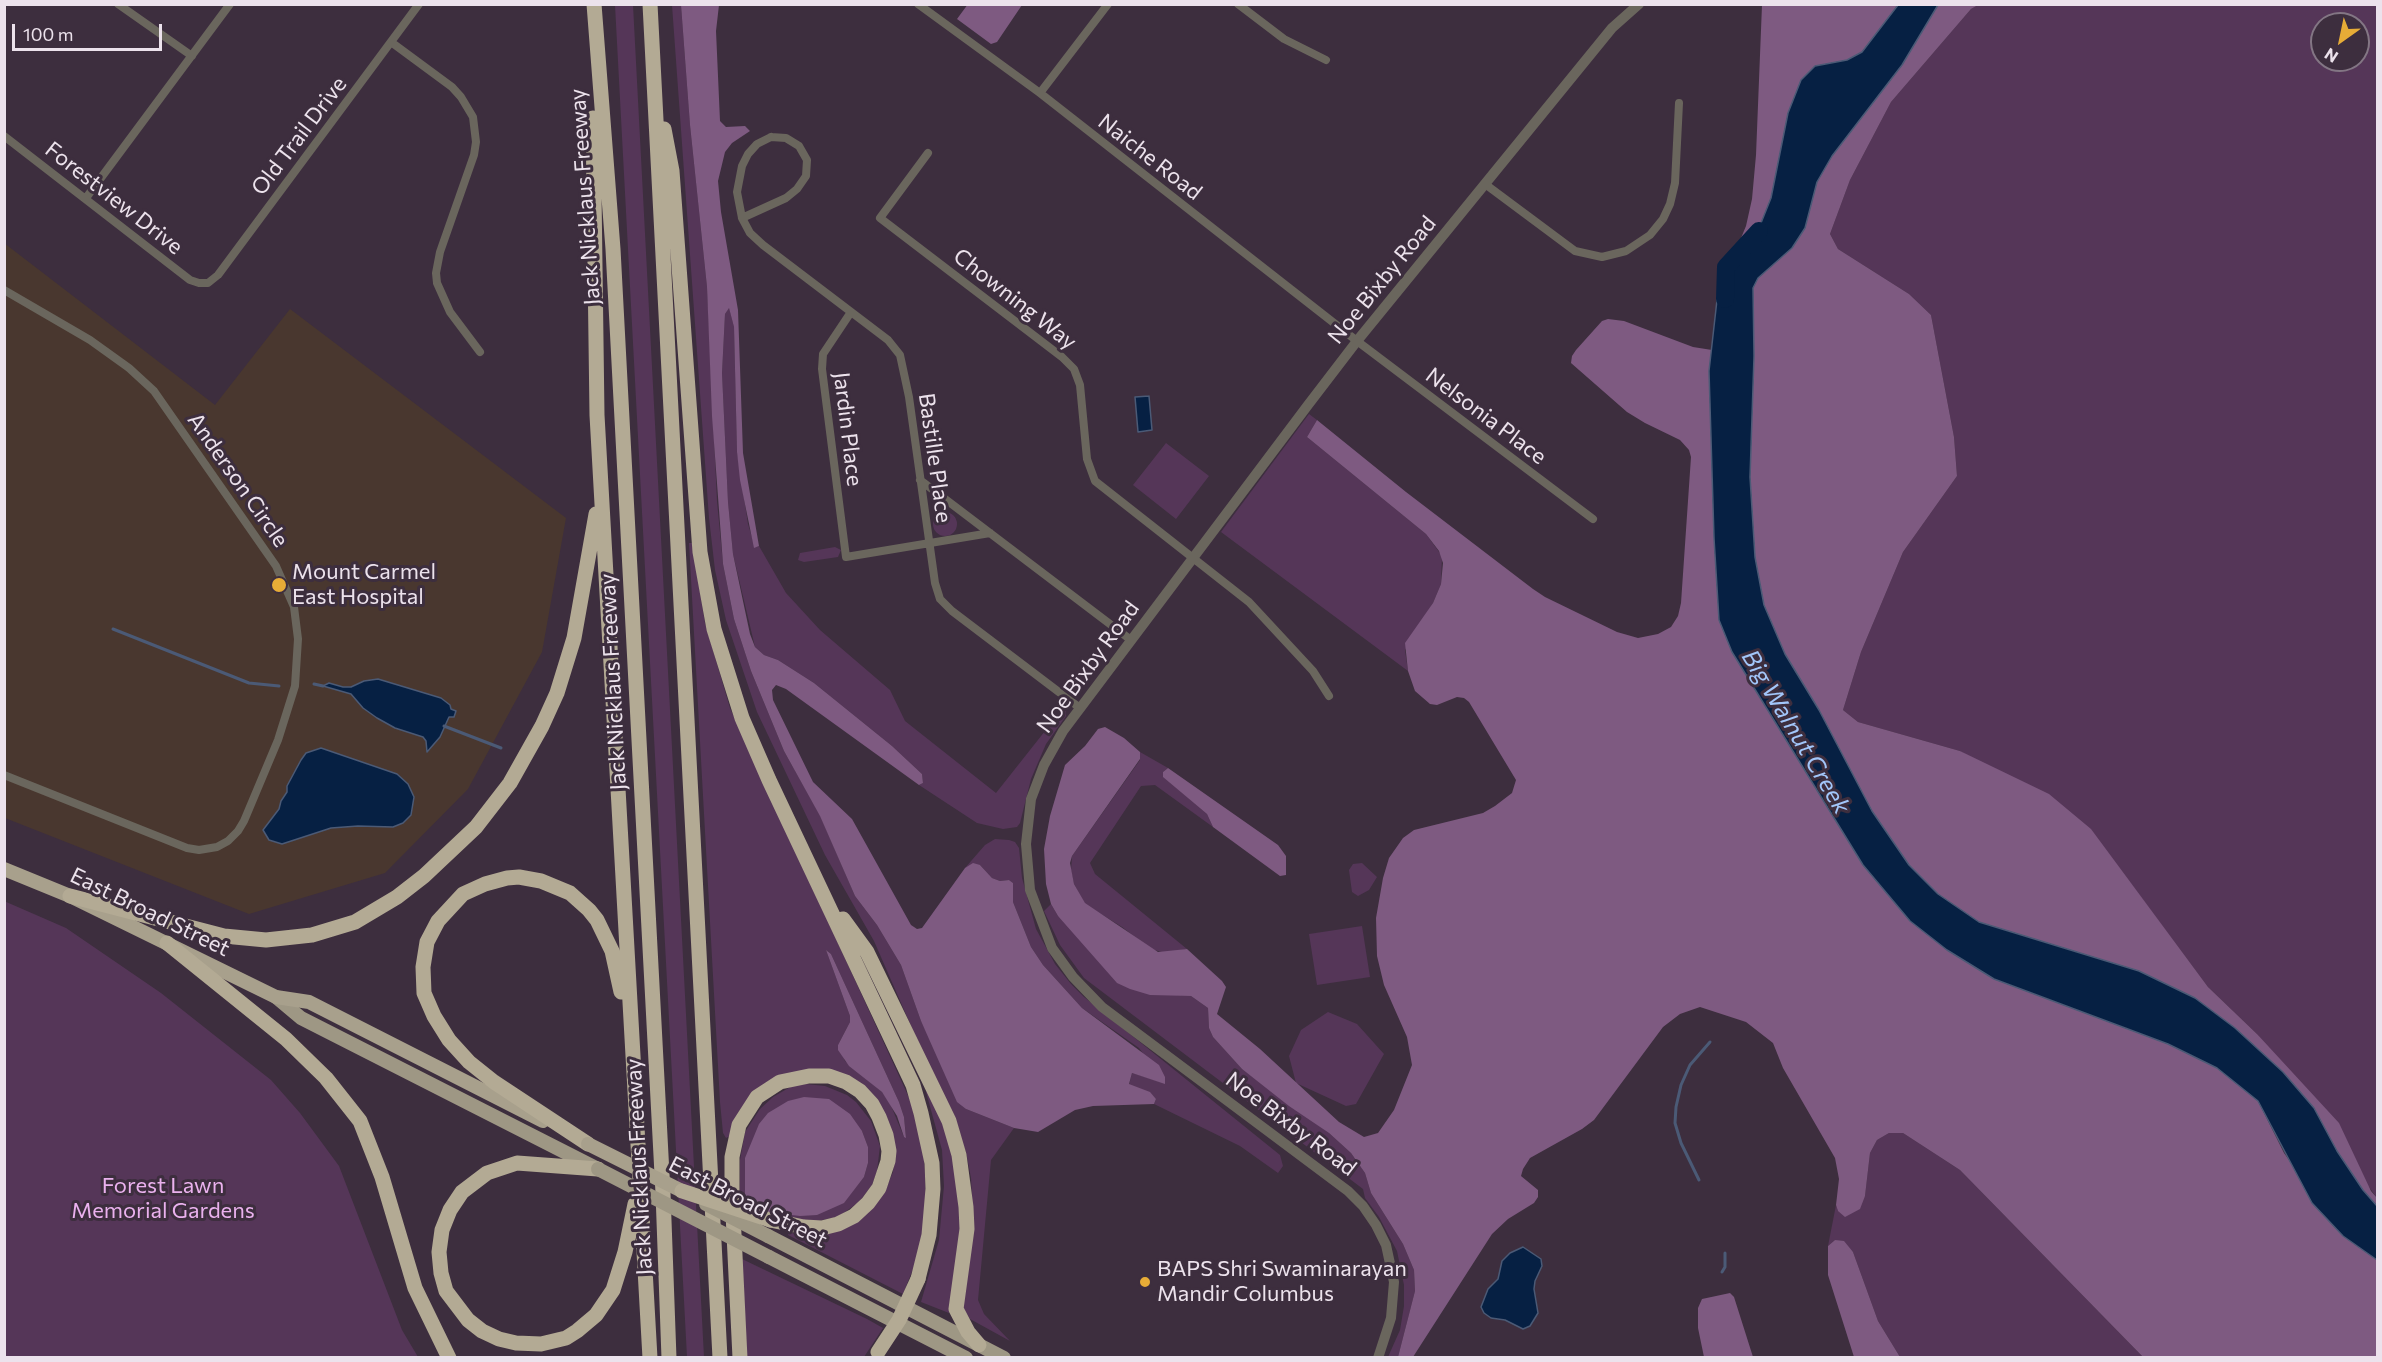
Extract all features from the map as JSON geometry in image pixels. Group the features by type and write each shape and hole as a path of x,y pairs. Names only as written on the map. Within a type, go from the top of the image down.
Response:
{"highway":[{"path":"593,4 595,338 601,487 650,1358"},
{"name":"Jack Nicklaus Freeway","path":"593,4 613,261 662,1170 669,1358"},
{"path":"650,4 720,1358"},
{"path":"653,67 672,171 696,511 700,552 714,628 742,718 913,1085 932,1163 933,1189 929,1235 918,1279 899,1320 876,1355"},
{"path":"70,896 224,936 266,940 312,935 355,922 398,897 476,827 510,783 542,726 557,693 574,638 601,487"},
{"name":"East Broad Street","path":"4,869 70,896 276,997 309,1002 682,1191"},
{"path":"588,1144 494,1082 449,1040 429,1005 423,979 427,942 438,921 463,894 496,880 530,878 552,884 570,893 589,909 597,920 612,951 632,1052"},
{"path":"819,886 867,952 949,1121 959,1155 967,1229 956,1309 968,1332 979,1345"},
{"path":"167,943 286,1039 326,1078 360,1121 382,1178 415,1287 449,1358"},
{"path":"682,1191 770,1220 804,1227 822,1228 838,1224 854,1216 879,1188 888,1161 886,1135 872,1104 860,1091 846,1082 829,1076 809,1076 780,1082 757,1097 739,1125 732,1157 732,1193 740,1358"},
{"path":"598,1169 517,1163 487,1173 462,1192 450,1210 442,1230 439,1252 446,1291 468,1320 482,1331 499,1339 516,1343 541,1344 566,1338 587,1323 604,1305 620,1273 640,1183"},
{"path":"430,1320 456,1358"}],"main road":[{"name":"East Broad Street","path":"276,997 301,1018 966,1358"},
{"name":"East Broad Street","path":"682,1191 1004,1358"}],"street":[{"path":"118,4 192,56"},
{"path":"86,198 230,4"},
{"name":"Old Trail Drive","path":"204,284 218,276 419,4"},
{"name":"Naiche Road","path":"918,4 1040,93 1358,341"},
{"path":"1040,93 1107,4"},
{"path":"1238,4 1284,39 1326,60"},
{"name":"Noe Bixby Road","path":"1378,1358 1391,1318 1394,1282 1386,1245 1376,1225 1363,1206 1348,1191 1102,1007 1066,969 1047,936 1030,890 1026,854 1027,820 1031,799 1044,765 1063,731 1358,341 1612,28 1639,4"},
{"path":"391,42 452,87 473,117 476,142 474,154 440,252 436,273 437,283 450,312 480,352"},
{"path":"1485,184 1575,251 1602,257 1626,251 1637,246 1657,228 1670,204 1675,183 1679,104"},
{"name":"Forestview Drive","path":"4,136 190,280 204,284"},
{"name":"Bastille Place","path":"742,218 786,198 797,189 806,176 807,160 800,146 786,138 771,137 757,144 748,154 737,181 742,218 750,233 763,245 888,340 900,355 904,366 934,584 940,599 1080,708"},
{"name":"Chowning Way","path":"928,153 880,218 1062,357 1074,369 1080,385 1087,459 1095,481 1249,602 1313,670 1329,696"},
{"name":"Anderson Circle","path":"4,290 90,340 129,368 154,391 276,566 294,607 298,639 295,686 278,740 238,831 228,841 216,847 199,850 187,848 4,775"},
{"name":"Jardin Place","path":"851,312 823,354 822,369 846,558 929,543"},
{"name":"Nelsonia Place","path":"1358,341 1593,519"},
{"path":"920,480 1131,640"},
{"path":"929,543 990,534"}],"shaded area":[{"path":"968,4 1022,5 997,42 991,44 957,19"},
{"path":"681,5 719,5 716,31 720,121 726,127 745,126 750,131 732,143 725,152 718,181 738,310 743,453 759,546 754,548 740,480 737,452 734,327 729,308 725,314 722,373 728,502 733,554 750,634 755,647 764,655 778,660 814,683 892,746 922,774 923,783 919,785 786,689 776,685 772,690 773,700 813,782 852,819 911,925 917,929 922,928 965,868 973,863 980,865 992,878 1000,881 1009,880 1013,883 1013,902 1031,947 1043,965 1082,1008 1159,1065 1165,1077 1165,1084 1132,1073 1129,1084 1150,1092 1156,1099 1154,1104 1093,1106 1075,1110 1038,1132 1014,1128 966,1109 957,1102 921,1021 901,965 877,925 855,896 820,816 784,751 751,671 734,619 723,564 712,416 707,287 690,125"},
{"path":"1762,5 1898,5 1862,52 1847,60 1815,66 1788,113 1771,198 1759,228 1729,267 1746,226 1752,199"},
{"path":"1938,5 1978,5 1971,9 1891,102 1850,180 1830,234 1838,249 1909,294 1931,315 1954,437 1957,476 1903,552 1861,652 1843,710 1858,722 1960,751 2049,794 2091,829 2208,987 2257,1034 2339,1123 2371,1191 2377,1198 2377,1206 2363,1190 2337,1151 2314,1108 2283,1072 2235,1028 2195,998 2139,971 1979,922 1938,894 1909,865 1872,811 1819,710 1785,654 1764,605 1755,557 1750,477 1754,356 1753,288 1758,278 1792,248 1805,228 1817,182 1832,156 1902,65"},
{"name":"Mount Carmel East Hospital","path":"4,243 215,405 290,309 566,518 542,652 468,789 385,873 249,914 5,818"},
{"path":"1608,319 1624,321 1693,347 1712,350 1709,371 1719,620 1732,652 1863,865 1910,921 1947,950 1994,979 2168,1044 2217,1068 2258,1101 2284,1153 2343,1236 2377,1260 2377,1357 2143,1357 1960,1170 1903,1133 1889,1133 1877,1140 1870,1153 1865,1196 1860,1209 1845,1217 1838,1211 1836,1205 1839,1179 1835,1158 1783,1068 1773,1043 1746,1022 1700,1007 1680,1014 1663,1027 1594,1120 1530,1158 1521,1176 1538,1190 1538,1197 1534,1203 1508,1219 1492,1234 1413,1357 1398,1357 1415,1291 1414,1270 1403,1244 1371,1193 1365,1173 1351,1153 1329,1133 1289,1106 1242,1069 1213,1037 1209,1028 1208,1008 1191,996 1150,995 1117,983 1058,916 1051,904 1046,884 1044,849 1050,816 1065,765 1085,746 1098,729 1105,727 1124,738 1140,752 1140,759 1072,856 1070,863 1074,884 1085,903 1158,952 1187,949 1226,987 1217,1014 1260,1049 1339,1122 1364,1137 1378,1133 1394,1110 1412,1065 1407,1037 1384,985 1377,956 1376,918 1389,858 1403,838 1414,830 1483,813 1495,806 1512,793 1516,780 1469,702 1457,697 1437,705 1430,704 1415,691 1408,671 1405,643 1433,603 1441,584 1443,563 1439,551 1426,534 1307,437 1317,420 1406,492 1545,597 1617,632 1638,638 1658,634 1671,627 1678,616 1681,603 1691,457 1689,450 1680,440 1627,412 1571,363 1576,350 1602,321"},
{"path":"1168,768 1278,845 1286,856 1286,875 1280,876 1213,827 1207,814 1163,777 1163,772"},
{"path":"826,950 831,954 899,1102 904,1117 906,1138 897,1116 882,1092 849,1066 838,1050 838,1045 850,1022 850,1016"},
{"path":"804,1097 829,1099 850,1114 862,1131 868,1147 868,1163 864,1177 844,1203 817,1215 800,1216 767,1212 745,1203 745,1158 759,1124 768,1113 788,1101"},
{"path":"1835,1240 1844,1241 1853,1252 1878,1321 1900,1357 1854,1357 1828,1275 1828,1246"},
{"path":"1730,1293 1734,1297 1753,1357 1704,1357 1698,1328 1698,1308 1702,1299"}],"green space":[{"path":"615,5 633,5 704,1357 687,1357"},
{"path":"672,5 681,5 690,125 707,287 717,501 723,564 734,619 751,671 784,751 820,815 855,896 877,925 901,965 921,1021 966,1109 1014,1128 991,1160 978,1300 984,1314 1010,1341 970,1319 962,1306 973,1218 971,1178 966,1152 874,941 825,855 757,712 726,620 715,570 709,518"},
{"path":"1978,5 2377,5 2377,1198 2257,1034 2208,987 2090,829 1960,751 1858,722 1843,710 1861,652 1903,552 1957,476 1954,437 1931,315 1909,294 1838,249 1830,234 1850,180 1891,102 1971,9"},
{"path":"729,307 734,327 737,452 748,524 755,547 759,546 786,593 820,630 890,690 905,721 996,793 1064,707 1066,708 1066,716 1046,744 1031,779 1017,827 1003,829 977,823 919,785 923,783 922,774 892,746 814,683 778,660 764,655 755,647 733,554 728,502 722,373 725,314"},
{"path":"1309,414 1317,420 1307,437 1426,534 1442,556 1441,584 1433,603 1405,650 1408,671 1221,532"},
{"path":"1166,443 1209,476 1176,519 1133,485"},
{"path":"945,512 953,516 957,524 953,532 945,536 937,532 933,524 937,516"},
{"path":"689,543 692,543 705,623 730,708 911,1102 924,1154 926,1199 922,1236 903,1294 788,1235 789,1233 822,1235 884,1193 893,1172 894,1159 861,1086 783,1076 726,1138 723,1133","holes":["826,950 831,954 899,1102 904,1117 906,1137 904,1137 889,1101 882,1092 845,1061 838,1045 850,1022 850,1016"]},
{"path":"835,547 841,550 838,557 804,562 798,560 800,553"},
{"path":"1140,752 1168,768 1163,772 1164,777 1207,814 1213,827 1155,785 1141,786 1090,863 1095,874 1187,949 1165,953 1151,949 1122,927 1085,904 1074,884 1071,870 1072,856 1140,760"},
{"path":"995,839 1015,842 1019,848 1022,878 1036,929 1055,964 1071,984 1084,997 1280,1155 1283,1166 1278,1173 1240,1146 1154,1104 1156,1099 1150,1093 1129,1085 1132,1073 1165,1083 1139,1048 1082,1008 1043,965 1031,947 1013,902 1013,883 1009,880 1000,881 992,878 980,865 965,868 985,845"},
{"path":"1362,863 1377,877 1369,890 1358,896 1352,892 1349,870 1353,864"},
{"name":"Forest Lawn Memorial Gardens","path":"4,901 66,928 161,993 271,1080 300,1113 339,1166 402,1330 418,1357 5,1357"},
{"path":"1051,904 1058,916 1177,995 1191,996 1208,1008 1209,1028 1213,1037 1242,1069 1329,1133 1351,1153 1365,1173 1371,1193 1403,1244 1414,1270 1415,1291 1398,1357 1388,1357 1400,1330 1404,1306 1404,1285 1397,1251 1379,1217 1365,1198 1363,1189 1084,978 1060,945 1044,911"},
{"path":"1362,926 1370,977 1317,985 1309,934"},
{"path":"1328,1012 1357,1024 1384,1054 1356,1104 1346,1106 1296,1083 1289,1056 1301,1030"},
{"path":"806,1084 825,1086 847,1095 856,1102 871,1121 880,1146 877,1171 872,1185 859,1202 838,1217 811,1222 767,1212 844,1202 864,1177 868,1163 868,1147 862,1131 745,1158 745,1203 740,1201 740,1160 745,1132 760,1109 773,1097 792,1086"},
{"path":"930,1090 941,1116 955,1163 961,1226 949,1313 921,1302 939,1240 944,1186 942,1150 926,1092"},
{"path":"1889,1133 1903,1133 1960,1170 2143,1357 1900,1357 1878,1321 1853,1252 1835,1240 1828,1246 1836,1205 1838,1211 1865,1196 1870,1153 1877,1140"},
{"path":"742,1259 883,1328 864,1357 747,1357"}],"water":[{"path":"1898,5 1938,5 1902,65 1832,156 1817,182 1805,228 1792,248 1758,278 1753,288 1754,356 1750,477 1755,557 1764,605 1785,654 1819,710 1872,811 1909,865 1938,894 1979,922 2139,971 2195,998 2235,1028 2283,1072 2314,1108 2337,1151 2363,1190 2377,1206 2377,1260 2343,1236 2312,1203 2258,1101 2217,1068 2168,1044 1994,979 1947,950 1910,921 1863,865 1732,652 1719,620 1709,371 1718,291 1729,267 1759,228 1771,198 1788,113 1801,80 1815,66 1847,60 1862,52"},
{"path":"1149,396 1152,430 1138,432 1135,397"},
{"path":"378,679 441,698 456,711 454,717 449,717 440,737 427,752 426,741 423,737 395,728 377,718 363,708 351,694 323,686 329,683 351,687 364,681"},
{"path":"321,748 397,774 408,784 414,797 411,815 403,823 393,827 331,828 282,844 269,840 263,830 279,809 287,792 287,786 301,760 306,753"},
{"path":"1523,1247 1541,1259 1542,1266 1534,1289 1538,1313 1530,1326 1523,1329 1505,1320 1491,1318 1484,1313 1481,1307 1488,1289 1498,1279 1502,1261 1510,1253"}],"waterway":[{"name":"Big Walnut Creek","path":"1725,299 1726,267 1759,231"},
{"path":"113,629 249,683 279,686"},
{"path":"314,684 323,686"},
{"path":"444,726 501,748"},
{"path":"1699,1180 1681,1143 1675,1123 1676,1107 1681,1085 1690,1065 1710,1042"},
{"path":"1722,1272 1725,1267 1725,1253"}],"place":[{"name":"Mount Carmel East Hospital","path":"279,585"},
{"name":"BAPS Shri Swaminarayan Mandir Columbus","path":"1145,1282"}]}
